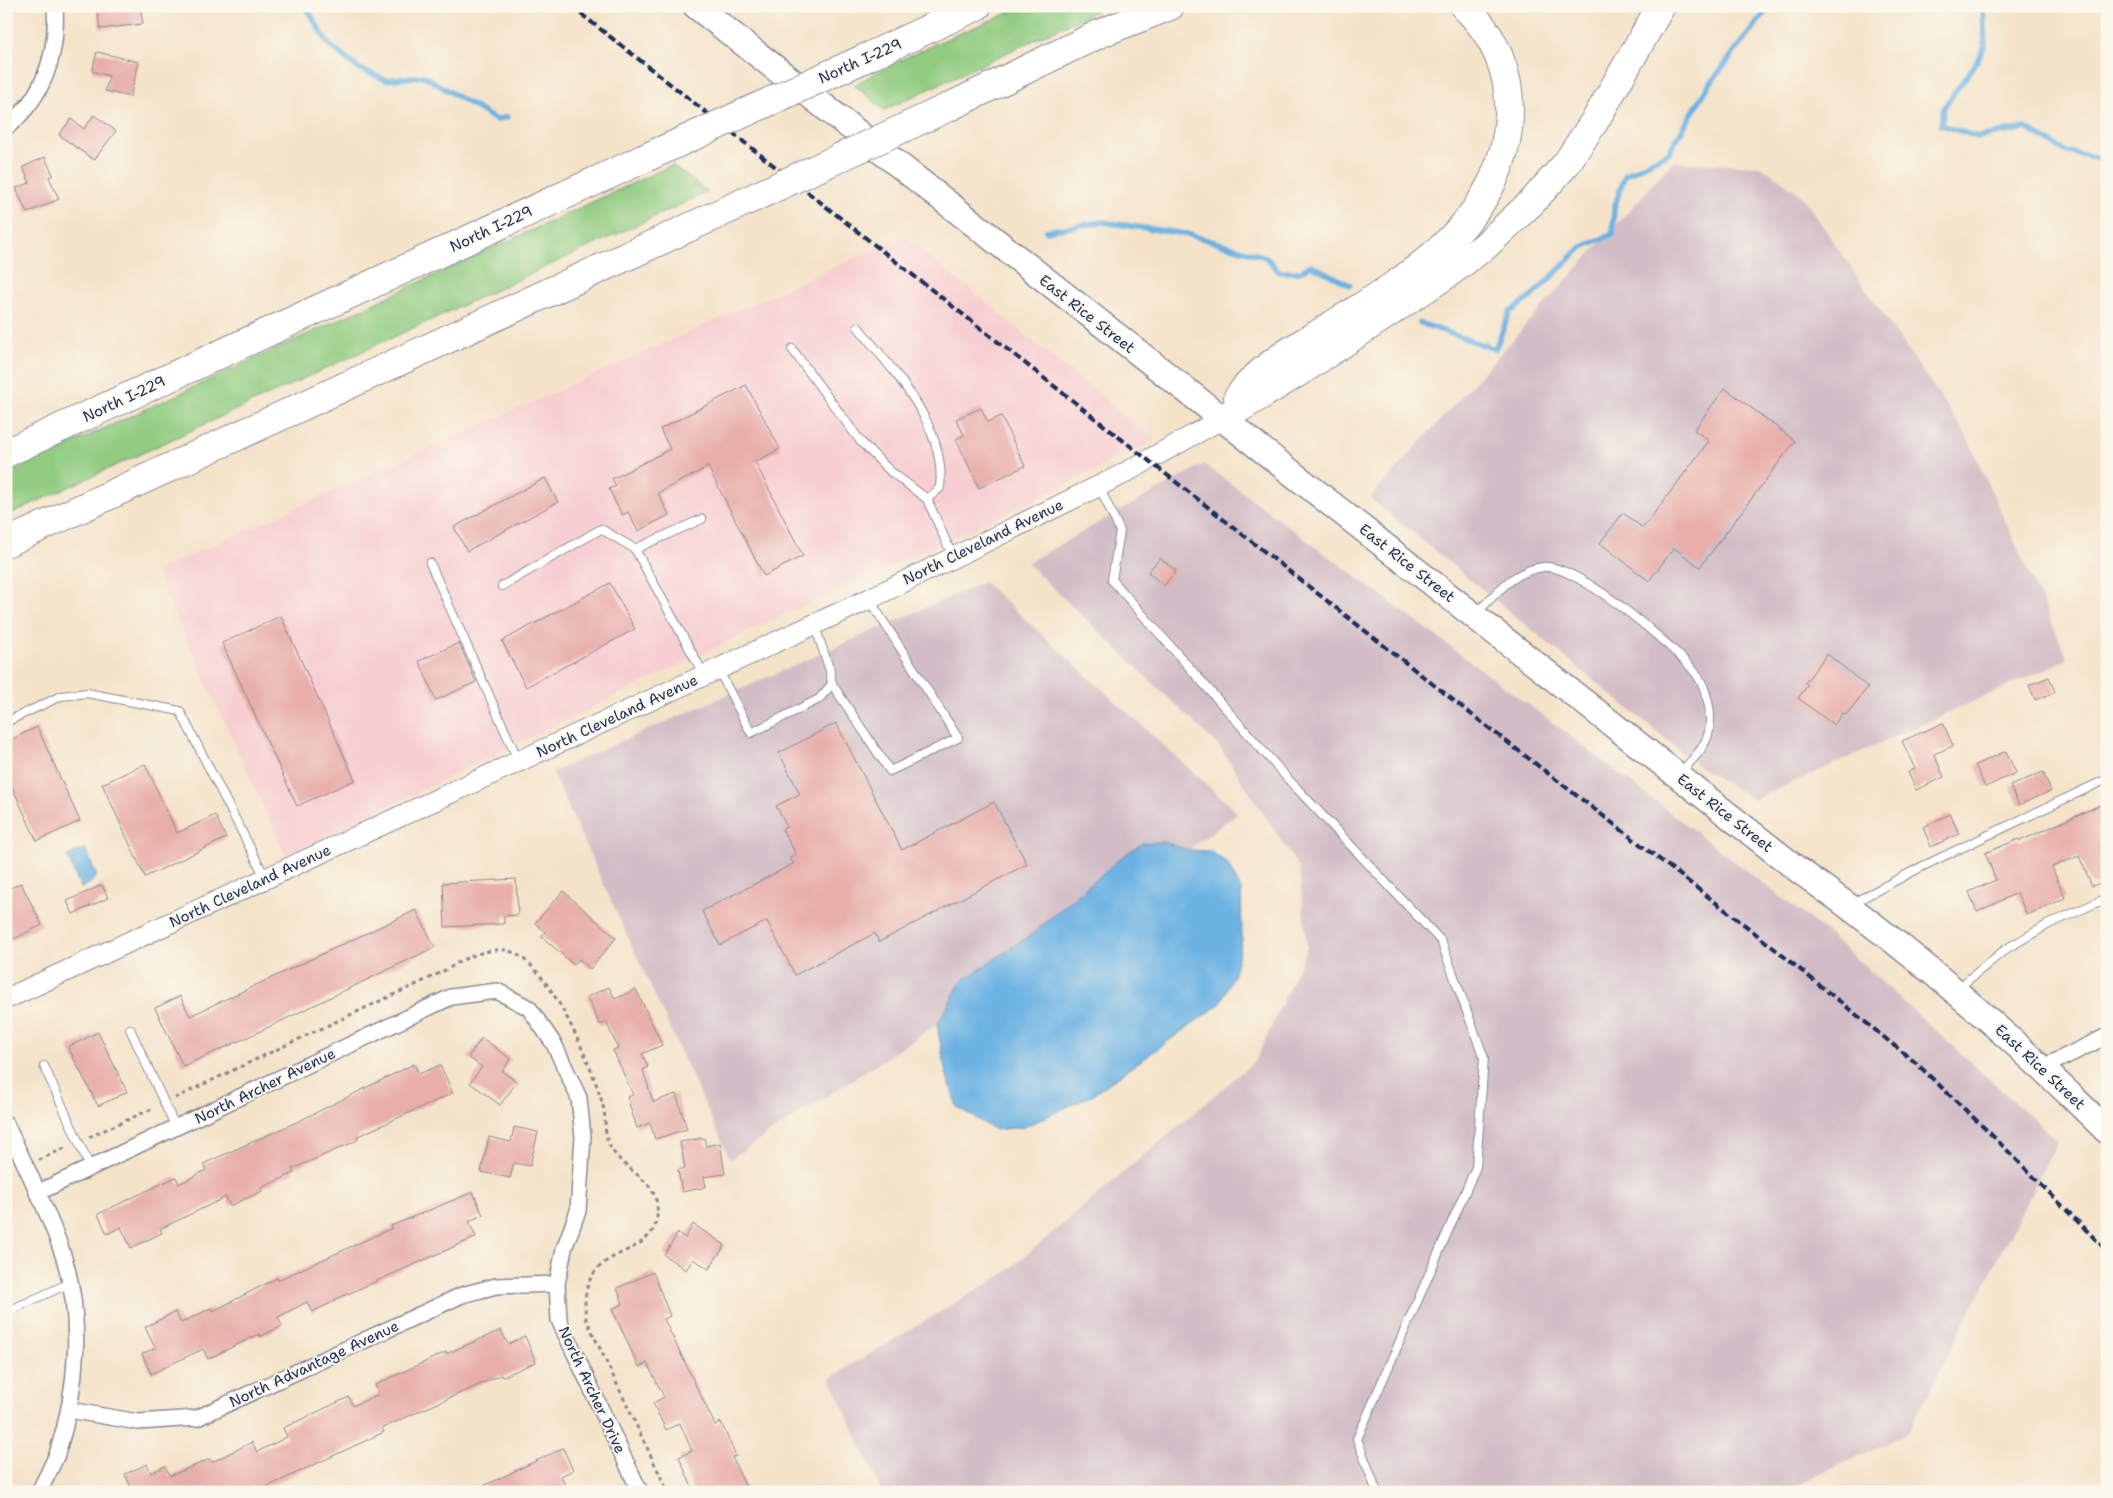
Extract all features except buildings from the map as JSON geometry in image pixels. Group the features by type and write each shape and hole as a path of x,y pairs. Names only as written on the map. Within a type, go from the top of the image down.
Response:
{"highway":[{"path":"898,43 942,6"},
{"name":"North I-229","path":"6,454 977,6"},
{"path":"6,543 951,106 1158,6"},
{"path":"1101,33 1170,6"},
{"path":"1222,419 1245,388 1272,364 1411,274 1440,251 1466,224 1492,182 1503,154 1509,130 1508,86 1493,44 1464,6"},
{"path":"1222,419 1307,367 1446,275 1485,246 1532,202 1566,164 1596,119 1661,6"}],"main road":[{"name":"East Rice Street","path":"696,6 1797,869 1849,905 1955,990 2044,1068 2107,1131"}],"street":[{"path":"6,128 22,116 37,95 47,74 56,32 55,6"},
{"name":"North Cleveland Avenue","path":"6,999 868,599 1099,486 1222,419"},
{"name":"North Archer Avenue","path":"37,1193 451,997 496,991"},
{"name":"North Archer Drive","path":"496,991 529,1008 554,1044 578,1098 584,1137 578,1211 564,1249 557,1284 559,1320 640,1492"},
{"path":"2044,1068 2107,1036"},
{"path":"6,1124 61,1249 70,1283 75,1321 75,1361 69,1410 56,1455 39,1492"},
{"name":"North Advantage Avenue","path":"69,1410 138,1422 197,1418 462,1295 496,1286 557,1284"}],"lane":[{"path":"858,328 918,406 938,449 942,474 940,488 927,499"},
{"path":"792,349 861,442 890,471 927,499 954,557"},
{"path":"1099,486 1120,531 1112,580 1288,779 1441,941 1484,1058 1476,1167 1356,1439 1377,1492"},
{"path":"635,550 702,519"},
{"path":"502,586 602,529 635,550 711,672 752,733 819,699 832,684"},
{"path":"430,563 518,761"},
{"path":"1475,615 1512,577 1527,570 1545,567 1566,572 1599,590 1684,660 1698,677 1705,694 1711,720 1709,735 1699,753 1678,776"},
{"path":"814,624 830,671 832,684 890,771 958,738 868,599"},
{"path":"6,722 61,696 87,693 180,711 266,879"},
{"path":"1849,905 1923,866 2107,779"},
{"path":"1955,990 2006,949 2048,924 2107,898"},
{"path":"130,1029 176,1128"},
{"path":"44,1066 91,1168"},
{"path":"6,1312 70,1283"}],"path":[{"path":"26,1167 418,984 462,960 486,952 505,950 525,959 550,988 577,1035 604,1109 607,1138 613,1154 643,1179 655,1197 657,1216 655,1225 637,1247 614,1256 594,1270 587,1284 584,1302 586,1319 668,1492"}],"shaded area":[{"path":"1673,162 1761,166 1801,195 1965,433 2068,659 1754,800 1700,767 1370,498"},
{"path":"904,236 1155,440 986,523 762,625 286,856 155,571"},
{"path":"1204,464 1557,726 1825,931 2058,1141 1908,1433 1783,1492 882,1492 830,1378 1005,1273 1256,1060 1307,948 1299,868 1219,746 1027,563"},
{"path":"984,582 1238,813 1043,956 730,1159 552,772"}],"green space":[{"path":"1025,6 1107,6 884,110 854,85 917,52"},
{"path":"672,165 708,192 6,516 6,474"}],"water":[{"path":"1164,842 1188,850 1210,851 1227,863 1241,889 1242,940 1234,974 1220,1004 1091,1096 1024,1127 995,1130 957,1107 945,1069 937,1025 961,982 1032,934 1123,856 1143,843"},
{"path":"85,848 97,876 81,888 67,856"}],"waterway":[{"path":"303,6 308,10 328,44 358,68 386,80 424,76 496,120 507,117"},
{"path":"1420,323 1495,349 1510,312 1531,297 1582,247 1613,234 1614,208 1625,175 1669,152 1709,85 1770,6"},
{"path":"1981,6 1983,9 1985,46 1974,66 1944,107 1941,125 1978,137 2026,128 2067,152 2107,159"},
{"path":"1046,231 1102,222 1187,234 1266,257 1279,272 1300,272 1311,265 1350,285"}],"railway":[{"path":"571,6 1467,711 1750,929 1916,1063 1997,1140 2107,1251"}]}
